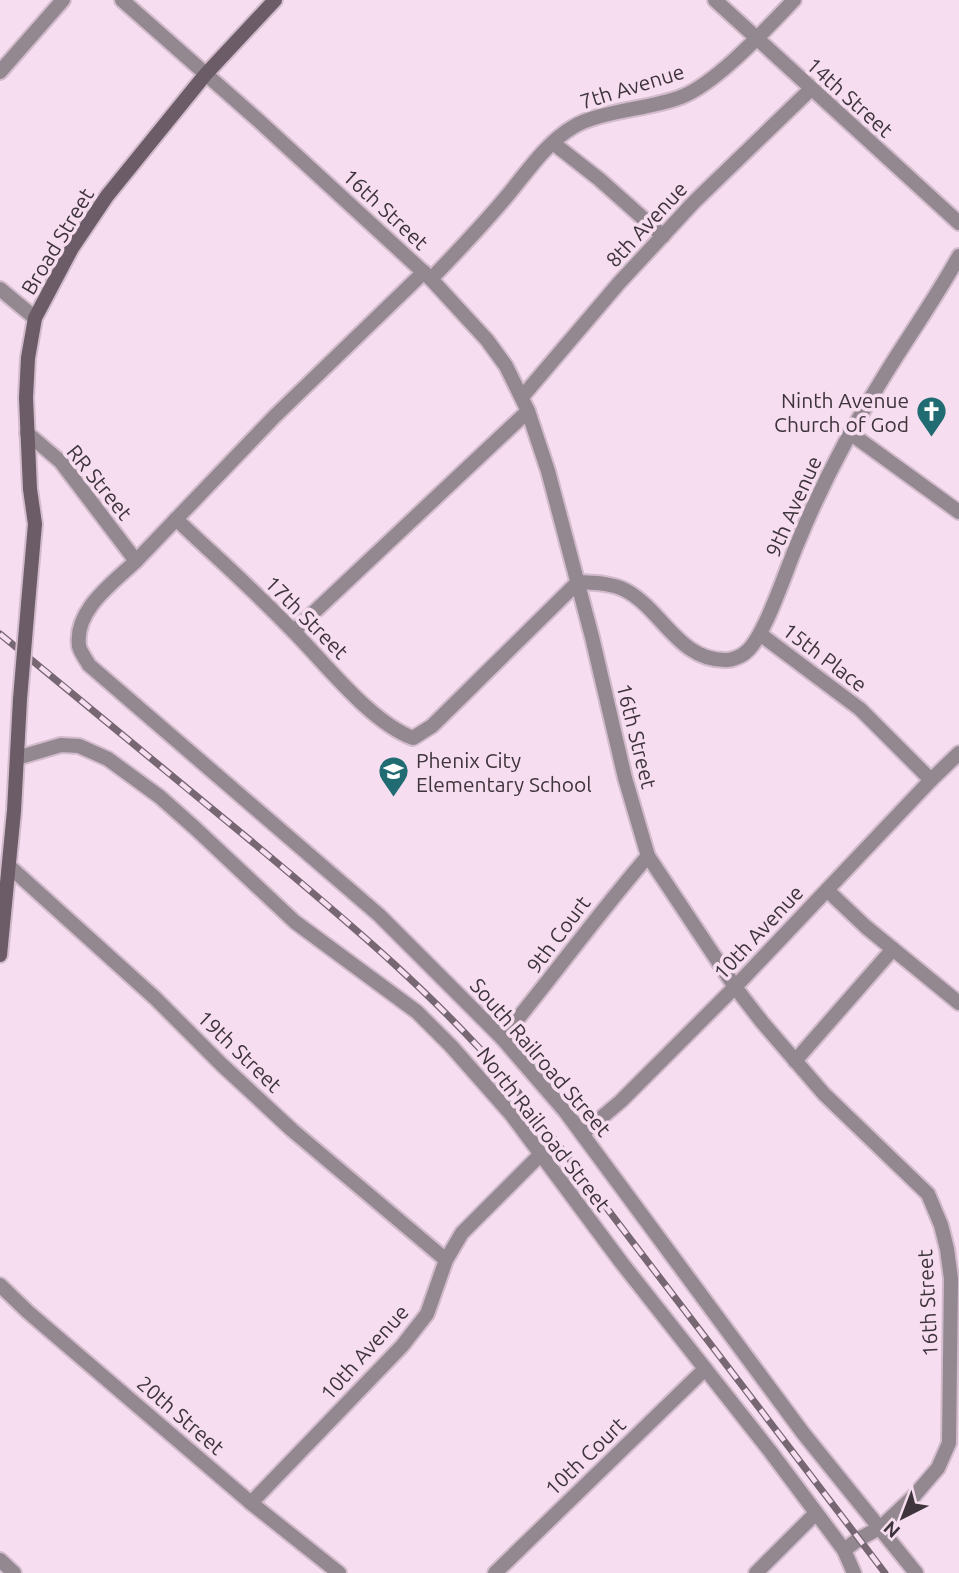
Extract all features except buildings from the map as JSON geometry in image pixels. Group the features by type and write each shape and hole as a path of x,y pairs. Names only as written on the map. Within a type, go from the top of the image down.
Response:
{"main road":[{"name":"Broad Street","path":"0,955 10,867 20,699 35,524 27,433 28,358 35,318 89,221 205,75 275,0"}],"street":[{"path":"0,72 63,0"},
{"name":"16th Street","path":"122,0 259,121 427,276 487,340 506,366 528,411 548,471 625,778 648,856 735,987 795,1061 850,1119 928,1194 941,1225 955,1276 954,1446 914,1496 881,1528 844,1550"},
{"name":"14th Street","path":"715,0 959,223"},
{"name":"7th Avenue","path":"89,665 79,648 79,629 96,599 275,416 427,276 553,143 573,126 589,120 682,97 695,90 757,39 794,0"},
{"name":"8th Avenue","path":"522,397 694,202 811,89"},
{"path":"553,143 663,236"},
{"name":"9th Avenue","path":"760,634 810,516 850,433 937,296 959,256"},
{"path":"0,289 35,318"},
{"path":"293,631 528,411"},
{"name":"RR Street","path":"27,433 61,462 136,561"},
{"path":"850,433 959,512"},
{"name":"17th Street","path":"176,519 293,631 365,705 398,732 413,738 432,726 578,582"},
{"name":"15th Place","path":"578,582 609,584 624,590 639,599 679,641 712,660 730,660 747,652 760,634 860,709 931,780"},
{"name":"South Railroad Street","path":"89,665 379,915 502,1038 582,1134 803,1433 916,1573"},
{"name":"North Railroad Street","path":"17,758 61,745 79,746 122,767 196,829 295,922 417,1012 452,1046 511,1114 621,1262 770,1451 844,1550 854,1573"},
{"name":"10th Avenue","path":"582,1134 621,1101 735,987 931,780 959,754"},
{"name":"9th Court","path":"502,1038 601,910 648,856"},
{"name":"19th Street","path":"10,867 155,998 292,1130 446,1260"},
{"path":"827,890 866,927 959,1003"},
{"path":"795,1061 894,949"},
{"name":"10th Avenue","path":"251,1503 369,1382 427,1314 446,1260 462,1233 541,1154"},
{"name":"20th Street","path":"0,1285 251,1503 339,1573"},
{"name":"10th Court","path":"495,1573 705,1369"},
{"path":"756,1573 817,1513"},
{"path":"0,1560 14,1573"}],"railway":[{"path":"0,634 353,927 456,1023 519,1093 885,1573"}],"place":[{"name":"Ninth Avenue Church of God","path":"932,439"},
{"name":"Phenix City Elementary School","path":"393,799"}]}
